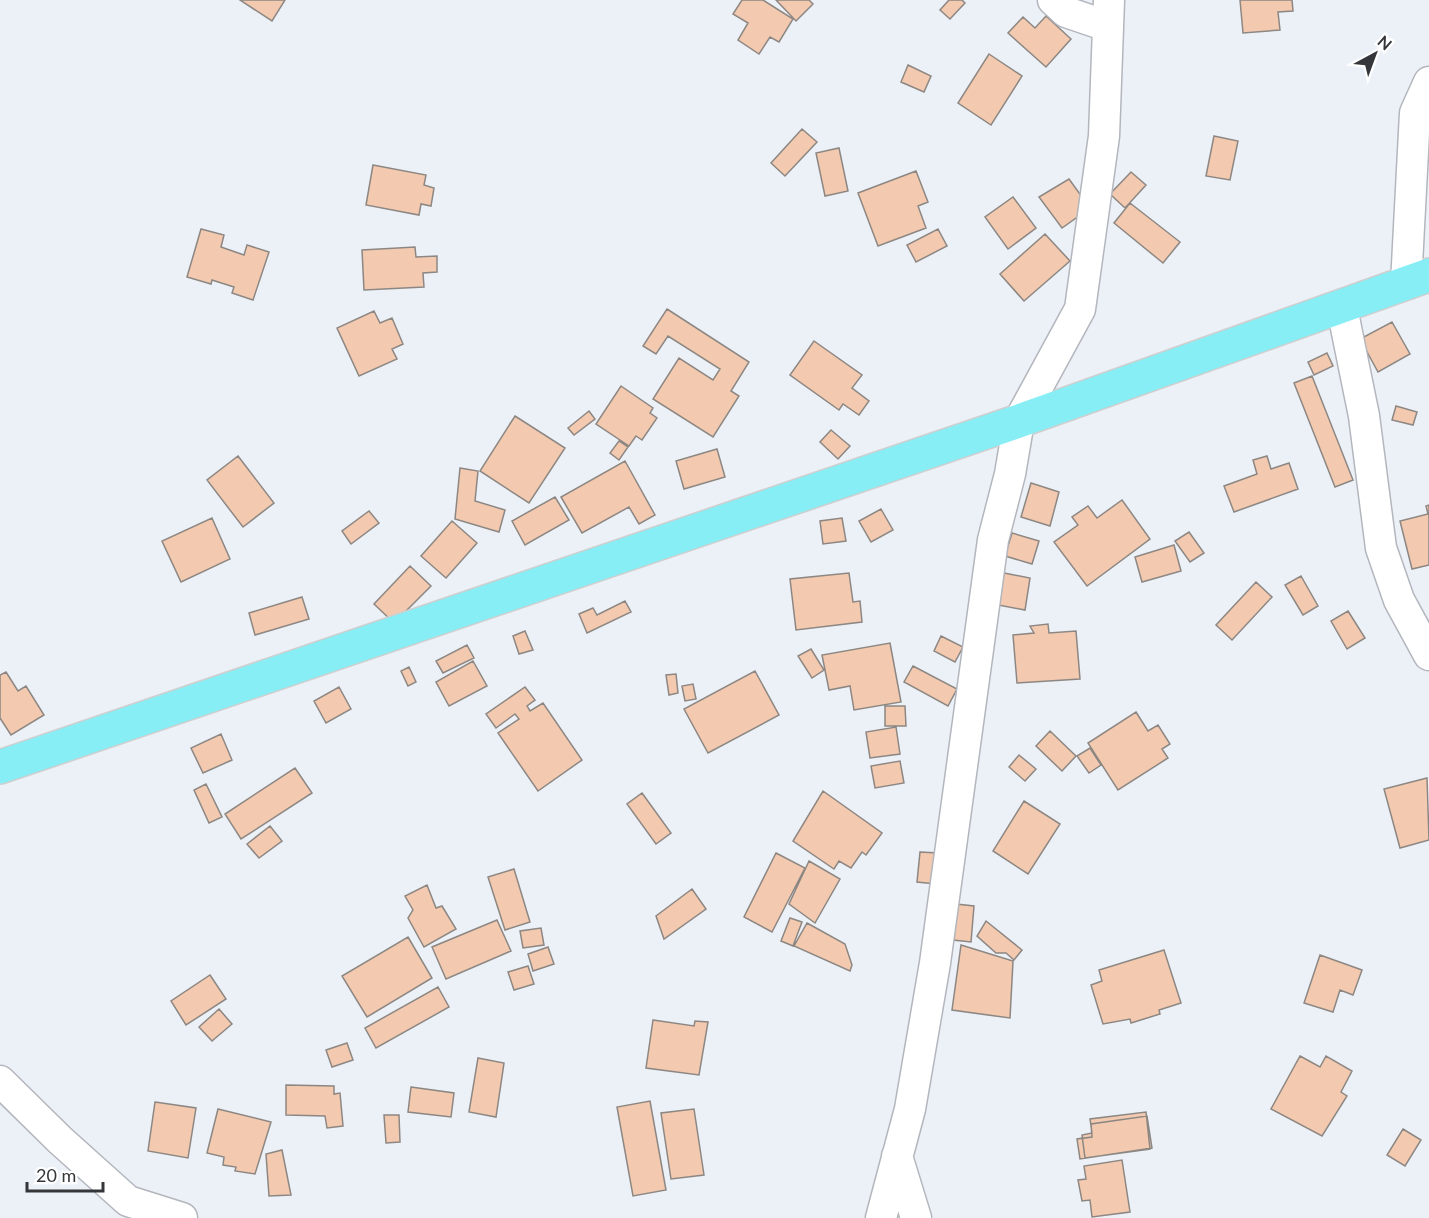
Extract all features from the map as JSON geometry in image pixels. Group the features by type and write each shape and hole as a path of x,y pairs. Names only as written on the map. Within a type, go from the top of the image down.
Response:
{"main road":[{"path":"0,767 1019,421 1342,308 1418,279"}],"street":[{"path":"881,1218 910,1109 935,963 993,540 1010,474 1019,421 1080,309 1104,136 1108,13 1066,12 1053,0"},
{"path":"1418,279 1415,113 1429,82"},
{"path":"1342,308 1364,416 1381,548 1399,600 1429,655"},
{"path":"0,1081 60,1140 128,1200 183,1218"},
{"path":"897,1156 916,1218"}],"building":[{"path":"240,0 285,0 272,21"},
{"path":"742,0 763,0 793,19 779,42 770,37 759,54 738,40 748,23 733,14"},
{"path":"776,0 809,0 813,4 796,21"},
{"path":"949,0 962,0 965,3 950,19 940,10"},
{"path":"1240,0 1292,0 1293,11 1278,12 1280,30 1243,33"},
{"path":"1046,16 1071,39 1046,67 1008,33 1023,17 1035,28"},
{"path":"989,54 1022,76 991,125 958,103"},
{"path":"908,65 931,76 924,92 901,82"},
{"path":"802,129 817,142 785,176 771,163"},
{"path":"1214,136 1238,141 1230,180 1206,176"},
{"path":"839,148 848,191 825,196 816,153"},
{"path":"373,165 426,175 424,185 434,188 431,206 421,204 419,215 366,205"},
{"path":"916,171 928,202 918,206 926,228 878,246 858,193"},
{"path":"1131,172 1146,185 1125,208 1110,194"},
{"path":"1069,179 1090,208 1062,228 1039,197"},
{"path":"1013,197 1036,228 1008,249 985,217"},
{"path":"1130,203 1180,242 1163,263 1114,223"},
{"path":"201,229 224,235 221,247 244,255 247,245 269,252 253,300 232,293 234,287 212,280 211,284 187,277"},
{"path":"938,229 947,246 916,262 907,245"},
{"path":"1045,234 1070,261 1024,301 1000,274"},
{"path":"415,247 416,257 437,256 437,272 423,273 424,287 364,290 362,250"},
{"path":"667,309 749,362 731,391 739,396 713,437 653,399 679,358 713,380 720,369 668,336 656,354 643,346"},
{"path":"374,311 380,323 392,318 403,344 392,349 397,359 359,376 337,328"},
{"path":"1392,322 1410,354 1378,372 1360,339"},
{"path":"814,341 862,375 852,388 869,401 859,415 843,404 839,410 790,375"},
{"path":"1327,353 1333,366 1314,375 1308,362"},
{"path":"1312,376 1353,480 1335,487 1294,383"},
{"path":"621,386 653,408 650,413 657,418 642,440 636,436 629,446 596,424"},
{"path":"1396,406 1417,412 1413,425 1392,420"},
{"path":"589,411 595,419 574,435 568,428"},
{"path":"515,416 565,448 529,503 480,471"},
{"path":"831,430 850,446 838,459 820,442"},
{"path":"619,441 628,447 619,460 610,453"},
{"path":"717,449 725,477 684,489 676,461"},
{"path":"238,456 274,503 243,527 207,480"},
{"path":"1267,456 1271,469 1289,463 1298,489 1234,512 1224,486 1257,474 1253,460"},
{"path":"625,461 655,515 639,524 629,507 582,533 561,497"},
{"path":"460,468 478,471 475,501 505,510 499,532 455,519"},
{"path":"1031,483 1059,492 1050,526 1021,517"},
{"path":"555,497 569,520 525,545 512,521"},
{"path":"1122,500 1150,539 1087,586 1054,542 1078,525 1072,517 1088,506 1097,518"},
{"path":"1429,505 1429,565 1412,569 1400,521 1428,514 1426,506"},
{"path":"881,509 893,530 871,542 859,521"},
{"path":"369,511 379,523 351,544 342,531"},
{"path":"212,518 230,559 181,582 162,541"},
{"path":"842,518 846,541 823,544 820,521"},
{"path":"452,521 477,543 446,578 421,556"},
{"path":"1189,532 1204,553 1190,562 1175,541"},
{"path":"1012,533 1039,541 1032,564 1005,556"},
{"path":"1174,545 1181,571 1142,582 1135,557"},
{"path":"410,566 431,586 394,623 374,604"},
{"path":"849,573 853,602 860,601 862,622 796,630 790,579"},
{"path":"1004,573 1030,578 1025,610 998,605"},
{"path":"1301,576 1318,606 1303,615 1285,585"},
{"path":"1256,582 1272,597 1232,640 1216,625"},
{"path":"302,597 309,619 255,635 249,613"},
{"path":"625,601 631,612 587,633 579,614 593,608 597,615"},
{"path":"1348,611 1365,638 1347,649 1331,621"},
{"path":"1048,624 1049,633 1076,631 1080,679 1017,683 1013,635 1034,633 1030,626"},
{"path":"525,631 533,650 519,654 513,636"},
{"path":"941,636 963,647 955,662 934,651"},
{"path":"890,643 901,702 854,710 850,686 829,690 822,655"},
{"path":"467,645 474,658 443,673 436,661"},
{"path":"811,649 824,670 812,678 798,656"},
{"path":"473,661 487,686 449,706 436,682"},
{"path":"913,666 957,689 948,706 904,682"},
{"path":"409,667 416,682 408,686 401,671"},
{"path":"755,671 779,715 708,753 684,709"},
{"path":"6,672 18,691 26,686 44,715 11,735 0,718 0,675"},
{"path":"676,674 678,693 669,695 666,675"},
{"path":"693,684 696,699 685,701 682,686"},
{"path":"339,687 351,709 326,723 314,701"},
{"path":"525,687 535,700 527,706 530,711 543,703 582,760 538,791 498,733 519,719 515,714 496,728 486,714"},
{"path":"885,706 905,706 906,726 885,726"},
{"path":"1136,712 1148,731 1158,725 1170,744 1162,749 1168,758 1118,790 1088,743"},
{"path":"896,727 900,754 870,758 866,732"},
{"path":"1050,731 1076,756 1062,771 1036,746"},
{"path":"221,734 232,760 203,773 191,748"},
{"path":"1090,748 1101,765 1089,773 1077,756"},
{"path":"1019,755 1036,769 1025,781 1009,767"},
{"path":"900,761 904,783 875,788 871,766"},
{"path":"295,768 312,793 241,839 225,814"},
{"path":"1427,778 1429,840 1400,848 1384,789"},
{"path":"206,784 222,817 209,823 194,790"},
{"path":"823,791 882,833 866,855 862,852 851,868 839,861 834,869 793,841"},
{"path":"642,793 671,833 656,844 627,804"},
{"path":"1024,801 1060,824 1028,874 993,851"},
{"path":"270,826 282,841 259,858 247,844"},
{"path":"920,852 938,853 936,884 917,882"},
{"path":"776,853 805,868 772,932 744,917"},
{"path":"809,861 840,879 815,923 789,904"},
{"path":"514,869 530,922 505,930 488,877"},
{"path":"427,885 436,908 442,906 456,929 424,947 408,918 413,910 405,896"},
{"path":"692,889 706,909 664,939 656,916"},
{"path":"956,904 974,906 971,942 953,940"},
{"path":"790,918 802,922 793,946 781,941"},
{"path":"497,920 511,951 446,979 432,947"},
{"path":"986,921 1022,950 1014,960 1006,953 996,953 977,936"},
{"path":"807,923 845,944 852,965 850,971 794,946"},
{"path":"541,928 544,945 523,948 520,931"},
{"path":"408,937 432,978 367,1017 342,976"},
{"path":"961,945 1013,961 1010,1018 952,1010"},
{"path":"548,947 554,964 533,971 528,954"},
{"path":"1164,950 1181,1003 1159,1010 1160,1014 1131,1023 1130,1019 1103,1024 1091,985 1102,981 1099,970"},
{"path":"1320,955 1362,970 1353,995 1340,990 1333,1012 1304,1003"},
{"path":"528,966 534,984 514,990 508,972"},
{"path":"210,975 226,999 186,1025 171,1001"},
{"path":"438,987 449,1007 376,1048 365,1028"},
{"path":"219,1009 232,1024 212,1041 199,1027"},
{"path":"653,1020 694,1026 695,1021 708,1022 699,1075 646,1068"},
{"path":"347,1043 353,1060 332,1067 326,1050"},
{"path":"1300,1056 1320,1067 1326,1056 1352,1071 1341,1092 1347,1096 1322,1136 1271,1109"},
{"path":"478,1058 504,1063 496,1117 469,1112"},
{"path":"286,1085 334,1086 334,1094 340,1093 343,1126 327,1128 325,1116 286,1115"},
{"path":"411,1087 454,1093 451,1117 408,1112"},
{"path":"650,1101 666,1190 633,1196 617,1107"},
{"path":"155,1102 196,1108 188,1158 148,1151"},
{"path":"218,1109 271,1122 255,1174 235,1171 236,1167 223,1165 224,1157 207,1153"},
{"path":"694,1109 704,1175 671,1179 661,1113"},
{"path":"1146,1112 1150,1149 1085,1158 1082,1135 1092,1133 1090,1119"},
{"path":"384,1115 399,1115 400,1142 386,1143"},
{"path":"1147,1116 1152,1148 1080,1159 1077,1139 1092,1137 1091,1124"},
{"path":"1403,1129 1421,1140 1405,1166 1387,1155"},
{"path":"282,1150 291,1195 269,1196 266,1154"},
{"path":"1122,1160 1130,1212 1092,1217 1090,1200 1082,1201 1078,1180 1086,1179 1084,1166"}]}
